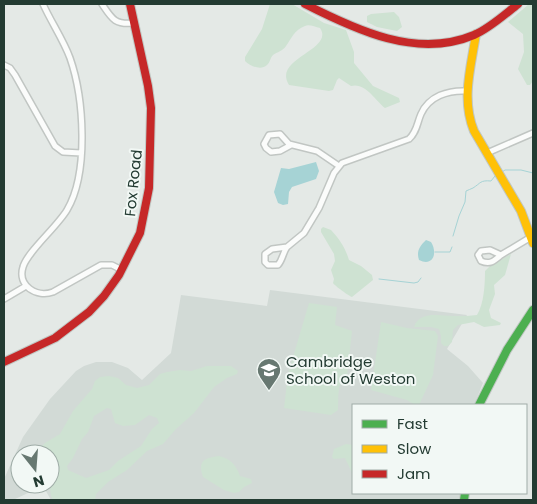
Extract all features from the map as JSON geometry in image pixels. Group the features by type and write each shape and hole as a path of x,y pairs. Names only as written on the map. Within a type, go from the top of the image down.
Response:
{"street":[{"path":"43,4 62,40 72,65 79,101 81,153 79,180 70,204 57,225 24,264 22,274 26,286 36,293 48,294 101,265 112,265 122,270"},
{"path":"102,4 115,21 122,24 134,23"},
{"name":"Fox Road","path":"4,362 48,342 76,323 104,296 122,270 142,225 150,179 150,100 130,4"},
{"path":"305,4 363,31 393,40 429,43 463,39 476,34 518,4"},
{"path":"476,34 467,91 467,108 470,122 522,214 532,240 501,255"},
{"path":"463,39 473,56"},
{"path":"4,66 10,68 15,75 55,146 63,152 81,153"},
{"path":"288,247 272,249 265,254 265,262 268,266 278,265 282,261 284,250 288,247 309,226 339,166 346,161 409,139 416,131 422,113 430,101 446,93 467,91"},
{"path":"487,153 533,133"},
{"path":"291,145 271,152 264,144 269,135 280,134 291,145 317,151 339,166"},
{"path":"4,299 26,286"},
{"path":"479,404 504,354 533,310"}],"shaded area":[{"name":"Cambridge School of Weston","path":"270,290 467,315 447,349 468,366 483,383 474,404 352,404 352,494 462,494 461,500 51,500 48,494 60,494 60,444 20,444 50,399 76,371 84,366 96,362 112,362 128,368 142,380 171,353 181,295 267,306"},
{"name":"Cambridge School of Weston","path":"10,466 10,494 26,494 13,500 4,500 4,479"}],"green space":[{"path":"270,4 292,4 324,23 346,30 354,52 354,63 373,86 399,98 400,102 385,108 370,92 356,85 351,86 339,78 333,90 329,91 289,85 286,76 289,68 319,42 322,36 320,28 307,25 298,30 285,48 273,55 265,67 256,67 247,63 245,57 262,29"},
{"path":"529,4 533,4 533,81 530,85 527,85 518,69 524,52 523,34 508,22"},
{"path":"394,12 399,17 402,27 397,31 377,27 367,22 367,16 371,14"},
{"path":"323,227 331,230 337,237 344,247 349,260 361,266 372,275 373,280 352,297 333,283 334,279 331,270 335,261 334,254 321,232"},
{"path":"511,254 505,275 494,285 495,294 489,310 491,318 501,323 500,325 484,327 474,322 458,325 453,330 452,342 448,346 444,346 441,343 439,329 414,327 421,318 432,315 477,315 483,300 485,271 491,265"},
{"path":"309,303 337,307 335,325 352,331 347,376 341,382 338,410 331,415 284,408 288,374"},
{"path":"381,322 407,328 435,331 438,336 433,375 419,404 413,404 407,400 371,390"},
{"path":"207,366 231,366 238,371 237,374 214,387 194,413 163,444 147,451 127,470 108,482 96,494 95,500 53,500 51,494 60,494 60,444 44,444 60,434 73,411 92,389 95,381 100,377 109,376 118,378 126,385 137,388 149,385 160,374 180,370 191,371","holes":["107,408 111,409 115,423 123,426 135,425 149,415 157,418 159,423 152,429 141,446 118,461 109,470 86,478 68,470 67,466 88,432 94,416"]},
{"path":"346,444 352,445 352,473 345,458 334,459 332,457 334,449"},
{"path":"219,456 230,461 240,476 251,479 252,483 239,492 234,493 224,490 203,477 201,467 203,461"}],"water":[{"path":"316,162 319,171 316,179 292,187 289,192 288,204 278,203 274,192 281,168 289,169"},
{"path":"426,240 431,242 434,254 431,260 424,262 419,260 418,251"}],"waterway":[{"path":"502,172 505,170 521,170 533,173"},
{"path":"453,236 465,202 466,191 483,181 491,181 495,176"},
{"path":"435,252 450,252 452,247"},
{"path":"379,279 414,283 418,282 421,278"}],"traffic: fast":[{"path":"480,404 507,350 533,310"},
{"path":"464,500 465,494"}],"traffic: slow":[{"path":"476,34 468,83 470,119 474,131 521,211 533,243"}],"traffic: jam":[{"path":"4,362 55,338 89,312 104,296 119,275 140,233 149,188 151,108 130,4"},
{"path":"305,4 366,32 409,43 431,44 452,42 474,35 491,25 518,4"}],"place":[{"name":"Cambridge School of Weston","path":"269,391"}]}
